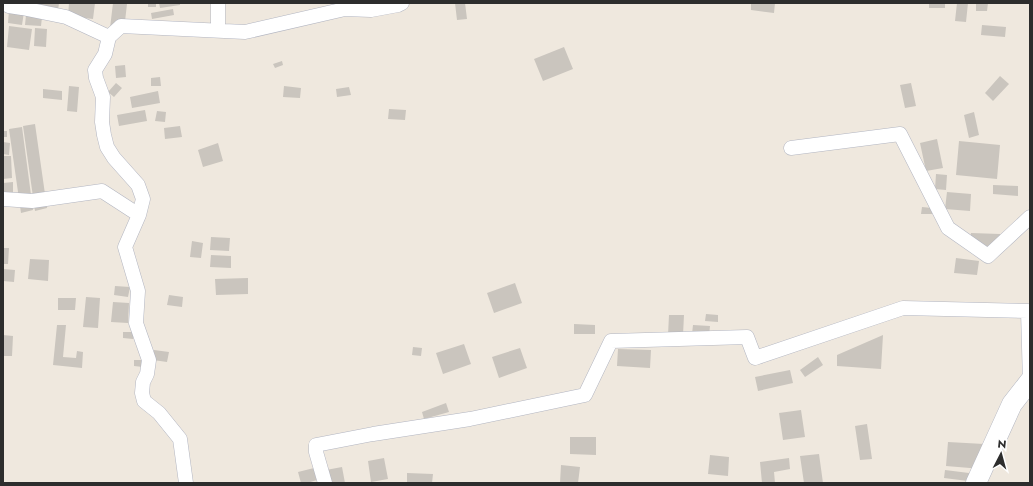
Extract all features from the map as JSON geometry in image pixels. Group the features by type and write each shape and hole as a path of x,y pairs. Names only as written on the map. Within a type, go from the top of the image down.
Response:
{"main road":[{"path":"976,483 1012,404 1030,382"}],"street":[{"path":"218,3 218,30"},
{"path":"186,483 180,438 159,413 144,401 142,393 143,382 147,374 149,360 136,323 138,291 125,247 139,215 143,199 138,185 114,158 107,147 104,135 102,122 103,97 96,78 95,70 105,54 109,37 120,26 245,32 345,9 370,10 402,3"},
{"path":"3,4 66,17 109,37"},
{"path":"791,148 900,134 948,228 988,256 1030,217"},
{"path":"3,199 32,201 102,191 139,215"},
{"path":"326,483 316,452 316,445 373,434 470,419 585,395 611,341 747,337 755,358 903,308 1028,311 1030,382"}],"building":[{"path":"37,3 59,3 58,11 37,8"},
{"path":"69,3 95,3 93,19 68,16"},
{"path":"113,3 127,4 124,30 110,28"},
{"path":"148,3 156,3 156,7 148,7"},
{"path":"159,3 180,3 180,5 160,8"},
{"path":"455,3 465,3 467,19 457,20"},
{"path":"751,3 775,3 774,13 751,10"},
{"path":"929,3 945,3 945,8 929,8"},
{"path":"957,3 968,3 966,22 955,21"},
{"path":"976,3 988,3 987,11 976,11"},
{"path":"173,9 174,15 152,19 151,13"},
{"path":"9,10 24,12 22,25 8,23"},
{"path":"26,15 42,17 41,26 25,25"},
{"path":"982,25 1006,27 1005,37 981,35"},
{"path":"9,26 32,29 29,50 7,47"},
{"path":"35,28 47,29 46,47 34,46"},
{"path":"564,47 573,69 543,81 534,59"},
{"path":"282,61 283,65 275,68 273,64"},
{"path":"125,65 126,77 116,78 115,66"},
{"path":"1000,76 1009,84 993,101 985,93"},
{"path":"160,77 161,86 151,86 151,78"},
{"path":"116,83 122,88 114,97 108,92"},
{"path":"911,83 916,106 905,108 900,85"},
{"path":"69,86 79,87 77,112 67,111"},
{"path":"284,86 301,88 300,98 283,97"},
{"path":"349,87 351,95 337,97 336,89"},
{"path":"43,89 62,91 62,100 43,98"},
{"path":"158,91 160,103 132,108 130,97"},
{"path":"389,109 406,110 405,120 388,119"},
{"path":"145,110 147,121 119,126 117,115"},
{"path":"157,111 166,112 165,122 155,121"},
{"path":"974,112 979,135 969,138 964,115"},
{"path":"35,124 47,208 35,211 23,126"},
{"path":"180,126 182,137 165,139 164,128"},
{"path":"22,127 33,210 21,213 9,129"},
{"path":"3,131 7,131 7,137 3,137"},
{"path":"937,139 943,168 926,171 920,143"},
{"path":"959,141 1000,145 997,179 956,175"},
{"path":"3,142 10,143 9,155 3,154"},
{"path":"218,143 223,161 203,167 198,150"},
{"path":"3,156 11,156 12,178 3,179"},
{"path":"936,174 947,175 946,190 935,189"},
{"path":"13,182 13,199 3,200 3,183"},
{"path":"993,185 1018,186 1018,196 993,194"},
{"path":"947,192 971,194 970,211 945,209"},
{"path":"922,207 932,208 932,214 921,214"},
{"path":"971,233 1000,234 999,251 970,250"},
{"path":"211,237 230,238 229,251 210,250"},
{"path":"192,241 203,243 201,258 190,257"},
{"path":"3,248 9,248 8,264 3,264"},
{"path":"211,255 231,256 231,268 210,267"},
{"path":"956,258 979,261 977,275 954,273"},
{"path":"30,259 49,260 48,281 28,279"},
{"path":"3,269 15,270 14,282 3,281"},
{"path":"248,278 248,294 216,295 215,279"},
{"path":"515,283 522,303 494,313 487,293"},
{"path":"115,286 130,287 128,297 114,295"},
{"path":"169,295 183,297 182,307 167,305"},
{"path":"86,297 100,298 98,328 83,327"},
{"path":"58,298 76,298 75,310 58,310"},
{"path":"113,302 129,303 128,323 111,322"},
{"path":"706,314 718,315 718,322 705,321"},
{"path":"669,315 684,315 683,335 668,335"},
{"path":"574,324 595,325 595,334 574,334"},
{"path":"57,325 66,325 63,357 76,358 77,351 83,352 82,368 53,365"},
{"path":"693,325 710,326 709,336 692,334"},
{"path":"123,332 133,332 133,339 123,338"},
{"path":"3,335 13,336 12,356 3,356"},
{"path":"883,335 881,369 837,366 837,355"},
{"path":"464,344 471,364 443,374 436,353"},
{"path":"413,347 422,348 421,356 412,355"},
{"path":"520,348 527,368 499,378 492,357"},
{"path":"618,349 651,350 650,368 617,366"},
{"path":"154,350 169,352 167,362 153,360"},
{"path":"818,357 823,365 805,377 800,370"},
{"path":"134,360 144,360 143,367 134,366"},
{"path":"790,370 793,383 758,391 755,377"},
{"path":"446,403 449,412 424,419 422,412"},
{"path":"801,410 805,437 783,440 779,413"},
{"path":"867,424 872,459 860,460 855,426"},
{"path":"570,437 596,437 596,455 570,454"},
{"path":"948,442 984,444 982,469 946,466"},
{"path":"819,454 823,483 804,483 800,456"},
{"path":"710,455 729,457 728,476 708,474"},
{"path":"384,458 388,479 371,482 368,461"},
{"path":"789,458 790,469 774,472 775,483 762,483 760,462"},
{"path":"561,465 580,467 578,483 560,483"},
{"path":"342,467 345,483 328,483 326,470"},
{"path":"314,468 317,480 301,483 298,472"},
{"path":"945,470 977,474 976,482 944,478"},
{"path":"407,473 433,474 432,483 407,483"}]}
